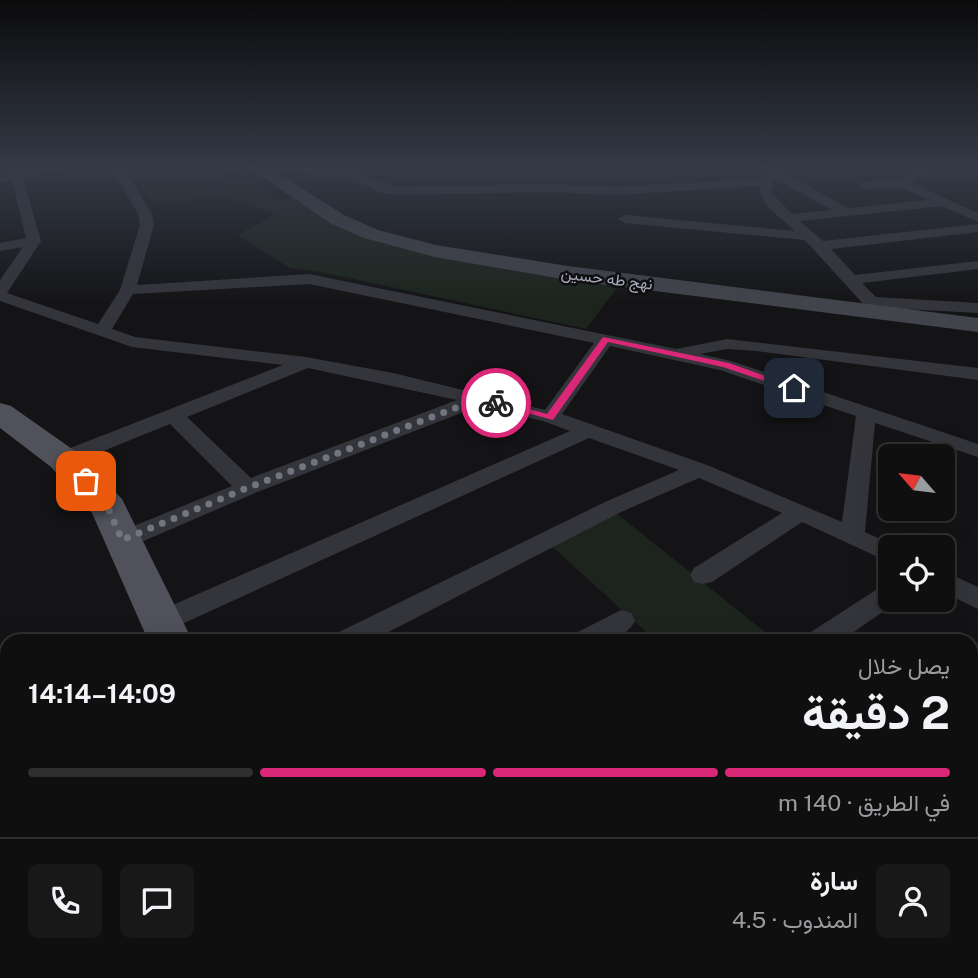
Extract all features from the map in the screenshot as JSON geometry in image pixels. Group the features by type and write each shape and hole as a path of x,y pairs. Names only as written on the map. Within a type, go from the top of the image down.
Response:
{"main road":[{"name":"نهج طه حسين","path":"326,213 370,234 411,246 515,266 876,307 978,325"},
{"path":"0,413 63,459 108,508 165,632"}],"street":[{"path":"27,213 34,241 0,294 132,342 306,362 550,417 699,470 878,548"},
{"path":"102,331 128,290 147,225 144,213"},
{"path":"783,213 820,246 876,307 978,308"},
{"path":"788,218 840,213"},
{"path":"879,213 915,234"},
{"path":"625,219 807,236"},
{"path":"820,246 978,228"},
{"path":"0,247 34,241"},
{"path":"851,280 978,265"},
{"path":"128,290 309,279 725,365 978,451"},
{"path":"550,417 606,339"},
{"path":"675,354 727,344 978,374"},
{"path":"63,459 306,362"},
{"path":"122,540 247,488 479,399"},
{"path":"853,535 866,414"},
{"path":"174,416 247,488"},
{"path":"165,632 590,430"},
{"path":"361,634 613,508 699,470"},
{"path":"703,575 801,512"},
{"path":"955,587 978,599"},
{"path":"830,634 878,602"},
{"path":"598,634 621,621"}],"shaded area":[{"path":"271,213 319,213 340,224 619,285 586,329 321,272 290,268 238,235 275,214"},
{"path":"611,509 767,634 648,634 547,542"}],"way so far":[{"path":"86,481 108,508 122,540 247,488 479,399 496,403"}],"route":[{"path":"496,403 550,417 606,339 725,365 794,388"}]}
